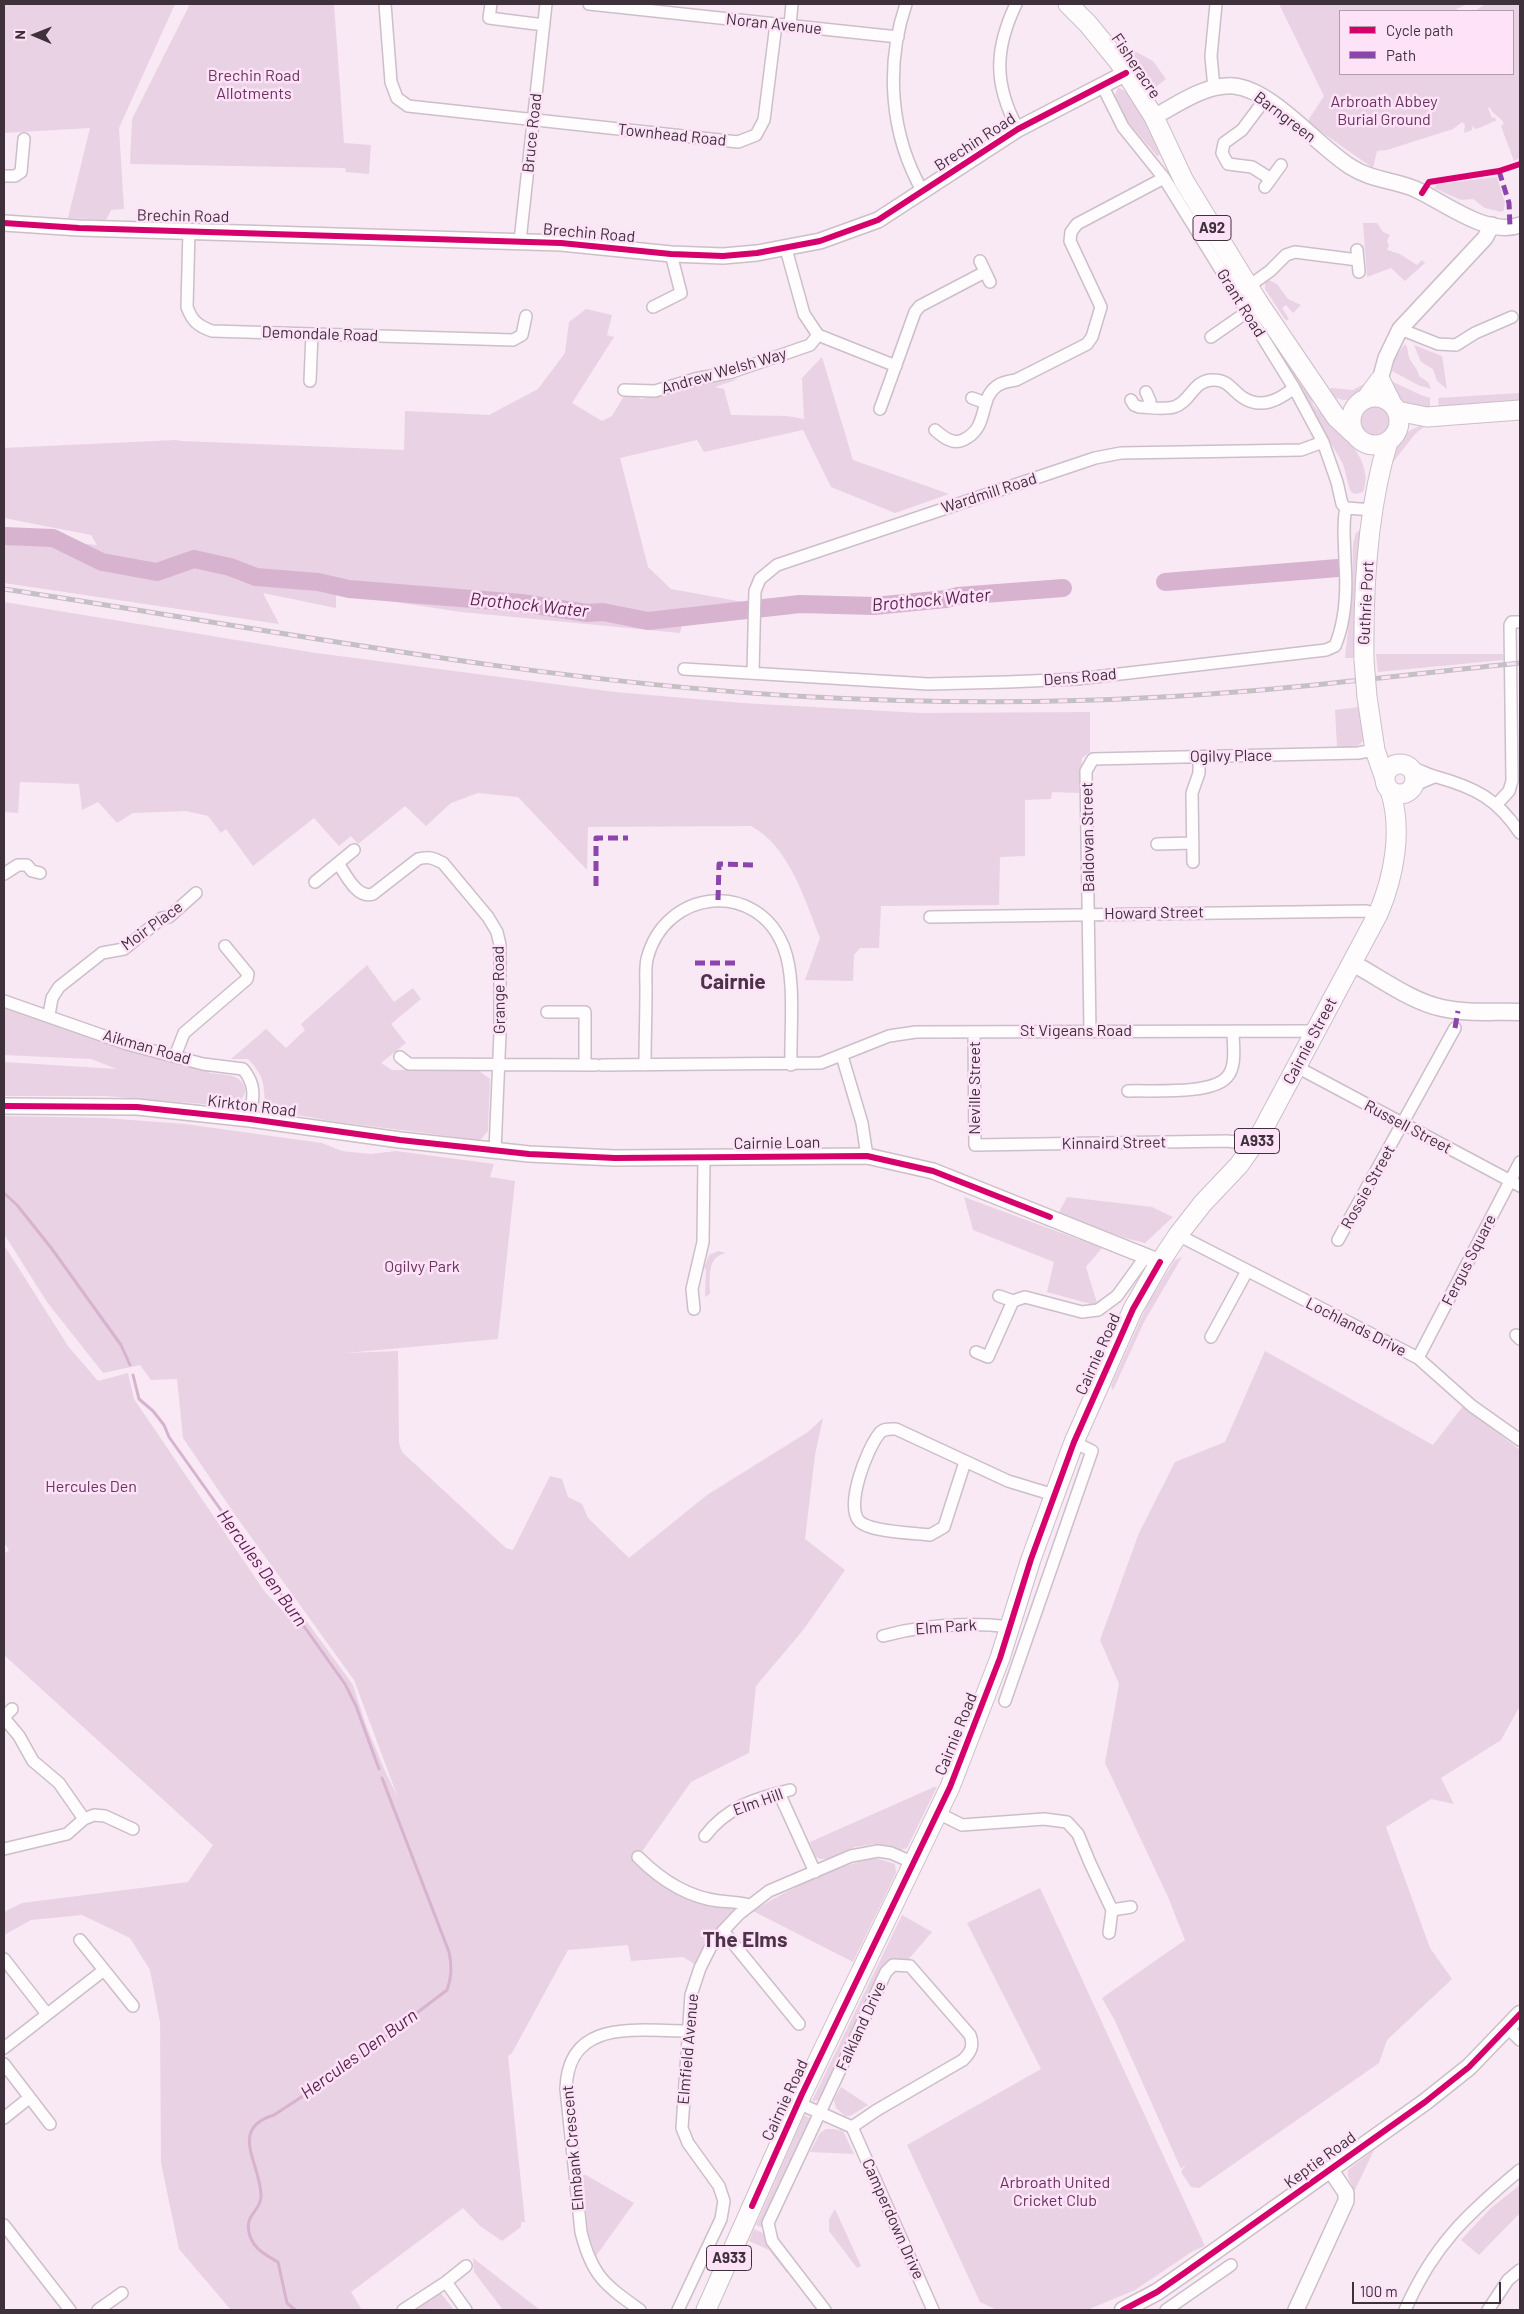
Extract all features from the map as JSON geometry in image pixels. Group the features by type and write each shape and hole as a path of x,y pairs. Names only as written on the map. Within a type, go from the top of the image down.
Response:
{"main road":[{"name":"Fisheracre","path":"1068,4 1103,41 1126,73 1154,117 1184,181 1248,286 1336,417 1357,437"},
{"path":"1378,475 1357,437 1351,418 1380,380"},
{"path":"1380,380 1394,421"},
{"path":"1327,402 1344,405 1381,398 1394,421"},
{"path":"1357,437 1371,446 1394,421 1520,410"},
{"name":"Guthrie Port","path":"1387,785 1374,741 1364,660 1366,588 1378,475 1394,421"},
{"name":"Guthrie Port","path":"1374,741 1409,777"},
{"path":"1391,767 1409,777 1398,794 1387,785 1391,767"},
{"name":"Cairnie Street","path":"1178,1235 1203,1203 1250,1152 1378,914 1386,896 1391,875 1396,824 1409,777"},
{"name":"Cairnie Street","path":"1387,785 1396,824"},
{"path":"1352,963 1421,1001 1437,1007 1458,1011 1520,1012"},
{"name":"Cairnie Road","path":"706,2310 798,2103 938,1813 970,1740 1074,1442 1153,1259 1178,1235"},
{"name":"Keptie Road","path":"1123,2310 1157,2292 1424,2102 1469,2067 1520,2014"}],"street":[{"name":"Townhead Road","path":"386,4 391,82 396,98 408,106 738,142 756,135 764,120 776,24"},
{"path":"491,4 489,18 544,25"},
{"name":"Bruce Road","path":"520,241 546,4"},
{"name":"Noran Avenue","path":"589,4 693,9 776,24 898,37"},
{"path":"790,25 792,4"},
{"path":"906,4 894,64 894,110 909,165 923,192"},
{"path":"1016,4 1003,40 999,79 1005,104 1018,129"},
{"path":"1214,88 1211,56 1216,4"},
{"name":"Brechin Road","path":"4,223 78,228 520,241 561,243 671,254 723,256 786,249 820,241 866,226 923,192 1018,129 1126,73"},
{"name":"Grant Road","path":"1102,84 1124,127 1164,178 1294,388 1323,442 1337,482 1340,499 1346,508"},
{"name":"Barngreen","path":"1154,117 1203,91 1234,86 1246,89 1266,98 1330,152 1365,174 1415,189 1467,217 1492,225 1510,227 1520,225"},
{"path":"1266,98 1242,130 1224,143 1222,154 1228,164 1252,167 1268,183 1281,165"},
{"path":"4,176 15,176 21,172 24,140"},
{"path":"936,430 943,437 951,441 959,442 970,437 977,431 986,403 996,386 1004,382 1016,380 1086,344 1102,325 1101,307 1099,299 1070,241 1071,232 1077,224 1164,178"},
{"path":"1380,380 1386,358 1400,329 1485,238 1492,225"},
{"name":"Demondale Road","path":"189,230 187,307 191,317 198,326 212,331 513,340 522,335 526,316"},
{"path":"786,249 804,314 818,335 896,366"},
{"path":"1248,286 1270,271 1286,255 1295,252 1358,255 1359,272"},
{"path":"653,307 681,293 671,254"},
{"path":"880,409 915,312 920,306 985,272"},
{"path":"1211,337 1247,312"},
{"path":"1400,329 1438,344 1456,346 1476,332 1512,317"},
{"path":"310,381 312,334"},
{"name":"Andrew Welsh Way","path":"624,390 655,391 695,379 732,372 810,345 818,335"},
{"path":"1131,400 1134,405 1174,407 1184,402 1196,386 1203,381 1214,380 1226,382 1243,398 1264,404 1273,401 1294,388"},
{"path":"1146,392 1150,401 1150,407"},
{"path":"972,398 986,403"},
{"name":"Wardmill Road","path":"753,673 754,596 760,579 777,565 1095,458 1121,453 1301,450 1323,442"},
{"path":"1346,508 1374,510"},
{"name":"Dens Road","path":"684,669 928,684 1007,682 1077,679 1326,650 1335,646 1343,622 1346,573 1344,522 1346,508"},
{"path":"1497,804 1508,791 1512,781 1516,704 1510,625 1516,622"},
{"name":"Ogilvy Place","path":"1089,763 1093,759 1358,753 1374,741"},
{"path":"1193,862 1192,793 1200,773 1199,757"},
{"name":"Baldovan Street","path":"1089,763 1086,771 1090,914 1090,1031"},
{"path":"1409,777 1425,771 1434,777"},
{"path":"1409,777 1434,777 1459,783 1489,797 1520,832"},
{"path":"1157,844 1193,843"},
{"path":"315,882 354,850"},
{"name":"Grange Road","path":"367,896 373,894 418,859 426,856 433,857 443,863 488,917 497,932 500,945 499,1064 495,1151"},
{"path":"338,863 360,893 367,896 360,906"},
{"path":"4,874 18,865 27,865 32,871 40,873"},
{"name":"Moir Place","path":"49,1015 52,998 59,987 102,952 124,949 162,918 169,917 196,893"},
{"path":"645,1065 647,960 654,941 668,920 685,908 702,902 718,900 741,904 760,915 772,926 784,946 790,968 791,1065"},
{"name":"Howard Street","path":"930,918 1366,911 1378,914"},
{"path":"175,1056 184,1033 247,979 248,974 225,946"},
{"name":"Aikman Road","path":"4,1001 49,1015 127,1044 203,1064 243,1069 250,1078 253,1093 250,1119"},
{"path":"547,1012 585,1012 594,1065"},
{"name":"Rossie Street","path":"1338,1240 1454,1028"},
{"path":"1128,1091 1213,1087 1227,1077 1233,1065 1233,1031"},
{"name":"St Vigeans Road","path":"842,1056 889,1036 916,1032 1314,1032"},
{"name":"Neville Street","path":"974,1032 975,1145"},
{"path":"400,1058 409,1064 791,1065 821,1063 842,1056 862,1123 867,1156"},
{"name":"Russell Street","path":"1296,1067 1515,1184"},
{"name":"Kirkton Road","path":"4,1106 137,1107 250,1119 495,1151"},
{"name":"Kinnaird Street","path":"975,1145 1227,1141 1235,1142 1250,1152"},
{"name":"Cairnie Loan","path":"495,1151 614,1158 867,1156 933,1171 1153,1259"},
{"path":"694,1309 692,1288 703,1242 704,1158"},
{"name":"Fergus Square","path":"1418,1358 1515,1184 1520,1162"},
{"name":"Lochlands Drive","path":"1178,1235 1418,1358 1472,1406 1520,1439"},
{"path":"999,1296 1013,1301 1025,1297 1082,1312 1098,1310 1117,1296 1153,1259"},
{"path":"1211,1338 1247,1271"},
{"path":"976,1352 988,1358 1013,1301"},
{"path":"966,1462 944,1527 937,1532 930,1535 868,1527 858,1520 854,1508 862,1465 879,1433 887,1428 896,1429 1008,1481 1054,1495"},
{"name":"Cairnie Road","path":"1005,1701 1092,1451 1074,1442"},
{"name":"Elm Park","path":"883,1636 908,1629 984,1624 1011,1627"},
{"path":"1000,1658 1018,1665"},
{"path":"7,1715 33,1761 59,1783 84,1819"},
{"name":"Elm Hill","path":"705,1836 726,1814 767,1795 785,1791 815,1872"},
{"path":"938,1813 962,1825 1044,1819 1066,1822 1078,1834 1112,1910 1109,1933"},
{"path":"4,1849 67,1834 84,1819 100,1814 133,1829"},
{"name":"Elmfield Avenue","path":"678,2310 721,2219 724,2201 720,2186 688,2143 682,2128 687,2031 691,1995 700,1968 710,1948 723,1931 750,1905 769,1891 852,1856 878,1851 891,1853 914,1863"},
{"path":"638,1856 656,1875 671,1885 697,1896 750,1905"},
{"path":"1112,1910 1131,1907"},
{"path":"723,1931 798,2024"},
{"path":"80,1940 133,2006"},
{"path":"4,1959 47,2014"},
{"name":"Falkland Drive","path":"820,2114 886,1972 893,1965 910,1966 970,2035 973,2043 970,2053 963,2060 852,2127"},
{"path":"4,2048 104,1970"},
{"path":"1508,2028 1520,2040"},
{"name":"Elmbank Crescent","path":"640,2310 610,2288 596,2274 586,2253 581,2232 566,2089 567,2071 573,2056 584,2044 603,2033 687,2031"},
{"path":"4,2064 50,2124"},
{"path":"4,2118 29,2098"},
{"path":"798,2103 852,2127"},
{"path":"820,2114 768,2223 772,2241 825,2310"},
{"name":"Camperdown Drive","path":"852,2127 933,2310"},
{"path":"1296,2310 1346,2201 1346,2193 1330,2169"},
{"path":"1405,2310 1426,2267 1450,2234 1484,2200 1520,2170"},
{"path":"4,2225 70,2310"},
{"path":"1166,2310 1231,2265"},
{"path":"402,2310 446,2282 466,2266"},
{"path":"1488,2310 1508,2280 1520,2270"},
{"path":"1183,2274 1194,2291"},
{"path":"446,2282 466,2310"},
{"path":"105,2308 122,2293"}],"green space":[{"path":"4,4 175,4 119,128 124,209 111,210 106,220 68,218 90,128 4,133"},
{"name":"Brechin Road Allotments","path":"190,4 334,4 344,143 371,145 369,174 346,172 345,168 130,164 132,119"},
{"name":"Arbroath Abbey Burial Ground","path":"1279,4 1468,4 1456,9 1458,10 1339,10 1339,75 1514,75 1514,10 1476,10 1485,4 1520,4 1520,158 1514,161 1501,126 1504,124 1490,107 1488,108 1492,118 1495,117 1496,121 1475,129 1472,126 1472,130 1464,133 1465,125 1462,122 1453,129 1387,150 1377,151 1373,168 1307,122 1324,96"},
{"path":"1131,49 1153,61 1166,79 1151,91 1131,59"},
{"path":"1118,88 1130,97 1136,106 1160,155 1157,156 1128,122 1115,95"},
{"path":"1497,177 1505,203 1504,210 1501,212 1485,208 1473,199 1461,200 1434,188 1437,184"},
{"path":"1363,223 1377,223 1383,232 1390,235 1387,241 1389,245 1387,250 1400,254 1417,265 1422,260 1425,263 1405,281 1391,268 1367,277"},
{"path":"1269,280 1277,284 1288,299 1301,305 1293,313 1286,305 1282,308 1289,319 1286,321 1265,289 1265,282"},
{"path":"586,309 612,315 607,335 614,337 572,403 602,421 612,416 624,396 636,396 641,399 712,382 739,379 715,387 724,389 731,415 787,416 804,419 802,378 822,357 853,460 949,494 895,513 831,487 803,430 704,452 697,440 620,458 648,567 671,589 743,602 744,619 682,625 680,633 461,612 336,593 336,608 263,593 279,624 4,583 4,541 51,541 97,545 91,535 4,518 4,448 176,440 404,450 405,411 489,415 538,389 565,353 569,322"},
{"path":"1260,316 1312,398 1313,405 1341,433 1359,455 1366,479 1363,492 1354,494 1350,490 1343,464 1255,319"},
{"path":"1405,344 1408,355 1419,376 1428,382 1431,389 1418,385 1392,371 1395,357"},
{"path":"1414,345 1442,356 1447,389 1437,381 1433,369 1421,362"},
{"path":"1386,380 1430,398 1430,408 1401,404"},
{"path":"1368,382 1360,393 1351,399 1340,399 1328,393 1331,388 1353,390"},
{"path":"1520,393 1520,405 1439,409 1438,398"},
{"path":"1375,405 1382,406 1387,410 1391,415 1391,429 1387,434 1382,438 1375,439 1368,438 1363,434 1359,429 1358,422 1359,415 1363,410 1368,406"},
{"path":"1429,423 1415,434 1390,466 1395,449 1402,437 1412,429"},
{"path":"1360,530 1355,658 1345,658 1352,592 1353,544 1356,533"},
{"path":"4,602 316,653 615,692 742,703 920,713 1090,712 1090,752 1082,758 1079,793 1052,792 1051,799 1025,800 1025,856 1000,857 999,905 881,906 879,948 860,948 854,955 853,981 805,980 820,938 802,891 786,860 764,835 751,826 588,827 587,870 518,797 478,793 451,803 426,826 405,806 358,844 351,836 339,846 314,818 253,866 226,829 221,833 208,816 186,811 133,813 117,823 98,802 82,810 79,784 20,782 18,813 4,812"},
{"path":"1376,654 1503,654 1503,660 1378,672"},
{"path":"1359,707 1364,739 1362,743 1356,746 1337,747 1335,710"},
{"path":"367,965 394,1002 413,988 421,999 391,1024 406,1043 381,1063 392,1070 478,1070 490,1079 488,1131 480,1140 337,1122 269,1110 265,1100 262,1080 255,1067 248,1059 231,1059 266,1029 286,1048 305,1030 301,1024"},
{"path":"4,1005 184,1066 209,1069 209,1073 237,1078 244,1086 244,1095 234,1105 228,1106 106,1096 4,1096 4,1062 117,1069 91,1059 4,1055"},
{"path":"4,1116 105,1118 185,1124 322,1143 342,1151 370,1154 396,1151 494,1164 490,1177 515,1181 498,1339 346,1353 398,1351 399,1443 402,1452 506,1548 513,1550 550,1476 562,1479 568,1497 582,1504 588,1518 629,1558 707,1495 808,1432 823,1418 815,1455 805,1539 845,1570 804,1629 756,1686 749,1753 691,1782 638,1857 640,1864 647,1872 668,1888 693,1897 745,1907 698,1966 683,1957 631,1961 628,1945 568,1950 512,2053 508,2056 525,2222 521,2222 521,2227 502,2241 480,2226 463,2208 351,2292 362,2310 231,2310 179,2249 161,2163 160,2022 150,1970 130,1938 82,1915 31,1920 4,1935 4,1912 22,1903 188,1882 213,1845 4,1655 4,1554 9,1550 4,1543 4,1245 68,1346 98,1381 128,1373 134,1399 265,1592 284,1612 294,1604 353,1685 366,1725 398,1798 354,1680 238,1519 183,1438 177,1379 151,1380 140,1365 103,1373 47,1302 4,1234"},
{"path":"964,1197 1102,1248 1086,1267 1098,1306 1047,1292 1054,1262 973,1230"},
{"path":"1067,1197 1152,1207 1173,1217 1145,1243 1125,1238 1058,1214"},
{"path":"718,1251 726,1253 720,1255 712,1264 710,1269 710,1294 705,1297 706,1269 704,1268 709,1255"},
{"path":"1182,1257 1144,1322 1113,1390 1111,1386 1148,1303 1175,1260"},
{"path":"1265,1351 1433,1445 1463,1406 1520,1450 1520,1706 1501,1740 1441,1778 1454,1804 1431,1799 1386,1827 1430,1948 1452,1979 1387,2040 1379,2063 1199,2188 1191,2187 1181,2172 1186,2164 1181,2169 1115,2021 1102,1998 1185,1940 1168,1897 1105,1763 1119,1684 1100,1640 1139,1533 1175,1462 1225,1442"},
{"path":"937,1787 907,1848 901,1850 875,1844 855,1847 829,1859 820,1859 815,1856 810,1842"},
{"path":"876,1858 895,1864 896,1873 853,1962 753,1911 812,1879 845,1866"},
{"name":"Arbroath United Cricket Club","path":"1040,1888 1205,2246 1193,2251 1135,2290 1087,2310 997,2310 980,2302 907,2145 1041,2069 967,1923"},
{"path":"902,1915 932,1932 907,1961 894,1961 821,2100 812,2101"},
{"path":"841,2087 868,2105 850,2116 845,2116 836,2108 834,2100"},
{"path":"804,2115 810,2118 809,2125 763,2228 756,2225"},
{"path":"826,2129 843,2131 854,2154 810,2152 820,2133"},
{"path":"1374,2150 1354,2192 1348,2176 1348,2170"},
{"path":"583,2175 634,2203 596,2256 588,2232"},
{"path":"1520,2185 1520,2213 1479,2255 1461,2240 1491,2208"},
{"path":"835,2209 861,2266 857,2268 829,2231 829,2219"},
{"path":"754,2229 765,2234 788,2269 787,2273 769,2250 749,2241"},
{"path":"473,2258 540,2310 503,2310 474,2272"},
{"path":"440,2292 454,2310 411,2310"}],"waterway":[{"name":"Brothock Water","path":"4,536 53,538 102,562 157,572 194,559 230,567 256,577 318,582 349,589 521,603 587,613 603,612 648,621 800,604 874,606 946,599 958,596 1063,588"},
{"name":"Brothock Water","path":"1165,582 1338,568"},
{"name":"Hercules Den Burn","path":"5,1194 17,1205 52,1249 121,1345 130,1365"},
{"name":"Hercules Den Burn","path":"133,1375 139,1399 153,1411 164,1425 169,1437 255,1558 269,1583 281,1594 345,1684 356,1706 379,1769"},
{"name":"Hercules Den Burn","path":"295,2310 287,2303 278,2262 265,2255 258,2248 252,2241 248,2229 250,2218 258,2207 261,2197 260,2185 250,2149 249,2139 252,2129 260,2121 274,2115 335,2075 447,1990 451,1976 449,1952 382,1778"}],"railway":[{"path":"4,589 496,666 694,688 794,696 1024,702 1162,697 1296,687 1520,663"}],"marked path":[{"path":"1499,171 1509,203 1510,227"},
{"path":"596,886 596,838 628,838"},
{"path":"718,900 719,864 757,865"},
{"path":"695,963 737,963"},
{"path":"1455,1028 1458,1011"}],"cycle path":[{"path":"4,223 79,228 561,243 671,254 723,256 757,253 820,241 878,220 1018,129 1126,73"},
{"path":"1422,193 1429,182 1499,171 1520,164"},
{"path":"4,1106 137,1107 250,1119 400,1140 529,1154 615,1158 867,1156 933,1171 1050,1217"},
{"path":"752,2206 802,2094 950,1787 1000,1658 1031,1559 1074,1442 1133,1309 1160,1262"},
{"path":"1123,2310 1157,2292 1425,2102 1469,2067 1520,2014"}],"district":[{"name":"Cairnie","path":"733,982"},
{"name":"The Elms","path":"745,1940"}],"park label":[{"name":"Ogilvy Park","path":"422,1267"},
{"name":"Hercules Den","path":"91,1487"}]}
